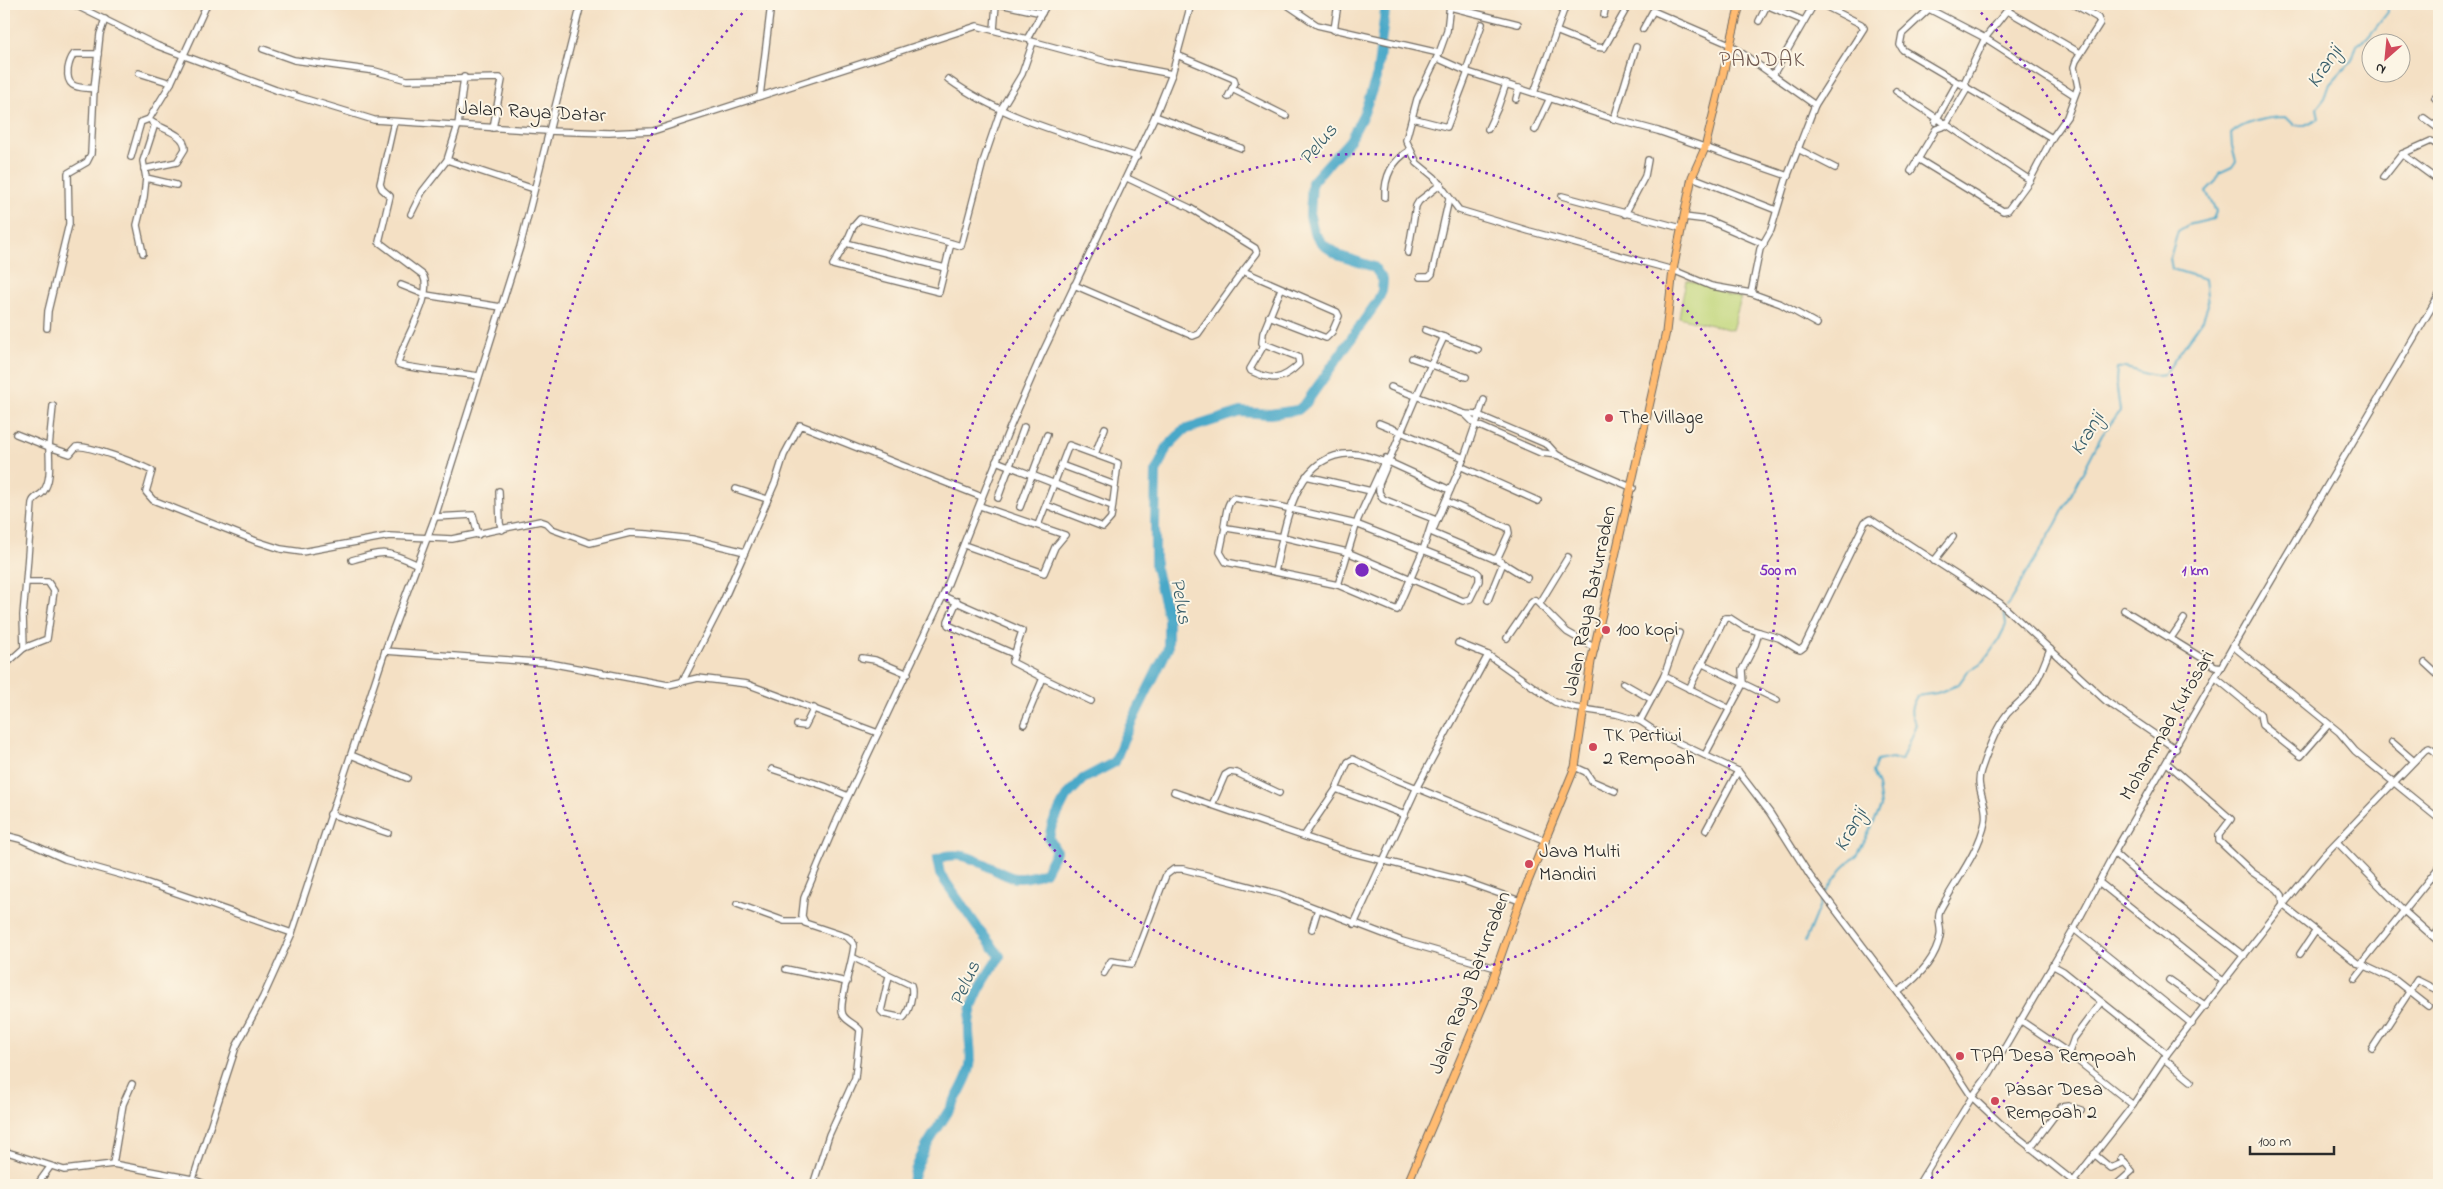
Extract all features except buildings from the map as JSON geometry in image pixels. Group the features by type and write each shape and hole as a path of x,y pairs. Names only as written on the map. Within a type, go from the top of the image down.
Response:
{"main road":[{"name":"Jalan Raya Baturraden","path":"1407,1185 1485,1001 1520,900 1575,767 1595,648 1666,332 1673,270 1692,177 1705,148 1740,4"}],"street":[{"name":"Jalan Raya Datar","path":"73,4 83,6 133,35 184,56 302,99 374,120 394,122 547,131 609,133 653,131 977,26 1109,62 1172,74"},
{"path":"131,158 141,122 149,119 171,83 207,4"},
{"path":"192,1182 236,1047 263,997 292,933 330,814 386,651 416,564 435,517 520,247 547,131 581,4"},
{"path":"760,96 770,4"},
{"path":"994,30 996,4"},
{"path":"1000,4 1042,13"},
{"path":"951,243 938,292 833,265 853,227 860,219 951,243 961,246 983,162 1001,109 1022,74 1030,40 1047,4"},
{"path":"813,1185 829,1135 855,1078 860,1030 844,1018 841,1011 846,982 854,958 854,944 850,938 808,925 802,916 804,898 848,796 908,674 943,596 980,506 996,461 1074,285 1155,116 1172,74 1191,4"},
{"path":"1286,4 1308,21 1334,30 1438,55 1467,71 1614,120 1658,131 1788,176"},
{"path":"1334,30 1338,4"},
{"path":"1534,93 1566,4"},
{"path":"1604,15 1605,4"},
{"path":"1556,31 1596,47 1604,48 1629,4"},
{"path":"1759,21 1765,4 1804,21"},
{"path":"1773,75 1814,4"},
{"path":"1751,293 1755,266 1771,230 1776,210 1815,105 1864,28 1861,24 1820,4"},
{"path":"1936,129 1945,126 1966,89 1965,81 1985,38 2012,4"},
{"path":"1918,159 2003,211 2008,210 2030,180 2052,138 2067,117 2078,87 2074,67 2080,53 2100,21 2074,4"},
{"path":"1518,24 1450,5 1447,31 1417,100 1406,140 1417,163 1441,184 1449,199 1459,210 1673,270 1712,286 1751,293 1781,304 1817,324"},
{"path":"2052,138 1966,89 1903,50 1900,45 1903,32 1931,6 2074,95"},
{"path":"1644,29 1652,11 1729,44 1815,105"},
{"path":"2008,11 2080,53"},
{"path":"47,328 48,311 69,224 68,173 87,162 91,154 94,89 98,54 105,20"},
{"path":"1412,118 1447,127 1482,24"},
{"path":"1614,120 1636,47"},
{"path":"263,49 294,60 375,71 407,80 502,79 493,128"},
{"path":"94,89 70,83 68,79 68,66 74,54 98,54"},
{"path":"1177,55 1234,79 1235,83 1228,97"},
{"path":"140,73 171,83"},
{"path":"411,214 422,192 447,160 458,126 464,78"},
{"path":"948,79 978,98 1001,109 1046,127 1137,157"},
{"path":"1911,170 1936,129 1935,119 1957,83 1965,81"},
{"path":"1488,129 1506,84"},
{"path":"1516,99 1519,88"},
{"path":"1232,89 1286,116"},
{"path":"1896,91 1945,126 2030,180"},
{"path":"1535,130 1550,98"},
{"path":"1155,116 1241,148"},
{"path":"2424,118 2439,129"},
{"path":"144,169 177,162 185,149 182,140 176,134 149,119"},
{"path":"394,122 380,184 382,189 390,196 379,242 423,276 425,280 424,294 398,362 399,366 478,376"},
{"path":"143,253 137,225 144,197 146,178 142,161 155,124"},
{"path":"2384,177 2402,154 2431,141 2439,146"},
{"path":"136,144 147,147"},
{"path":"1798,149 1834,168"},
{"path":"1385,197 1386,176 1399,159 1410,150"},
{"path":"2402,154 2439,181"},
{"path":"447,160 534,189"},
{"path":"1625,214 1645,176 1648,160"},
{"path":"1692,177 1776,210"},
{"path":"146,178 176,185"},
{"path":"1074,285 1193,336 1198,334 1257,253 1255,248 1190,208 1126,178"},
{"path":"1408,253 1416,206 1419,201 1441,184"},
{"path":"1562,196 1682,228"},
{"path":"1420,276 1429,277 1432,274 1449,199"},
{"path":"1684,217 1708,220 1764,244"},
{"path":"846,243 945,268"},
{"path":"1243,272 1337,312 1338,319 1332,332 1326,338 1269,316"},
{"path":"401,285 424,294 455,301 476,302 501,307"},
{"path":"1264,345 1298,358 1299,364 1282,377 1274,379 1250,371 1264,345 1262,341 1263,333 1281,289"},
{"name":"Mohammad Kutosari","path":"1918,1185 1927,1174 1972,1097 1990,1072 2074,929 2100,884 2114,853 2233,646 2439,295"},
{"path":"1425,330 1478,350"},
{"path":"1338,585 1356,524 1387,462 1444,337"},
{"path":"1412,358 1466,377"},
{"path":"1391,387 1465,414 1478,415 1548,445 1557,455"},
{"path":"1225,528 1283,537 1347,552 1411,579 1463,601 1470,599 1475,592 1479,578 1474,570 1423,550 1356,524 1292,509 1233,498 1229,502 1220,552 1226,562 1338,585 1397,610 1411,579 1423,550 1435,520 1446,501 1464,458 1484,400"},
{"path":"24,648 23,633 32,503 35,497 42,493 47,482 53,406"},
{"path":"1465,414 1475,424 1537,451 1557,455 1632,488"},
{"path":"1379,423 1464,458"},
{"path":"682,682 720,608 784,455 798,427 803,425 982,498"},
{"path":"998,498 1024,427"},
{"path":"1095,454 1105,428"},
{"path":"16,434 70,454 76,447 84,446 118,460 137,463 152,471 146,492 153,500 222,529 281,549 312,552 389,536 452,539 544,521 552,529 590,544 630,533 692,538 745,552"},
{"path":"1020,506 1047,435"},
{"path":"1537,451 1541,442"},
{"path":"1038,525 1069,445 1118,462 1111,518 1103,527 1046,505"},
{"path":"1275,572 1292,509 1306,476 1317,465 1338,455 1358,454 1387,462 1450,490"},
{"path":"996,461 1112,506"},
{"path":"1387,462 1380,484 1380,496 1392,504 1435,520"},
{"path":"1061,465 1115,485"},
{"path":"1460,466 1538,501"},
{"path":"1306,476 1371,491"},
{"path":"736,489 767,499"},
{"path":"499,491 500,524 502,530"},
{"path":"1446,501 1508,528 1509,533 1496,559"},
{"path":"964,546 1044,573 1055,547 1065,535 980,506"},
{"path":"435,517 473,515 478,535"},
{"path":"1690,689 1726,617 1759,632 1779,638 1797,649 1800,650 1804,647 1823,605 1868,519 2000,603 2012,612 2106,701 2176,748"},
{"path":"1435,520 1434,534 1496,559 1527,578"},
{"path":"1934,561 1953,537"},
{"path":"352,560 382,552 393,553 416,564"},
{"path":"1540,603 1568,556"},
{"path":"1488,600 1503,563"},
{"path":"4,666 24,648 47,639 54,591 48,582 26,582"},
{"path":"943,596 1022,630 1012,662 1091,701"},
{"path":"1507,638 1534,600 1540,603 1567,632 1595,648"},
{"path":"957,601 948,625 1014,654"},
{"path":"2124,610 2215,666 2221,667"},
{"path":"2171,638 2184,619"},
{"path":"1705,755 1743,684 1742,670 1755,645 1759,632"},
{"path":"1640,720 1664,676 1679,633"},
{"path":"1458,643 1488,655 1555,702 1640,720 1658,733 1738,771 1770,813 1820,890 1939,1047 1972,1097 2030,1148 2075,1183 2094,1154 2133,1105 2166,1056 2282,904 2337,842 2427,748 2439,754"},
{"path":"2233,646 2339,732 2355,751 2439,819"},
{"path":"1898,992 1917,978 1941,935 1939,911 1962,876 1986,820 1979,791 1980,772 1999,727 2007,714 2036,682 2050,649"},
{"path":"386,651 549,663 668,685 698,678 747,684 878,733"},
{"path":"1354,924 1417,788 1488,655"},
{"path":"862,658 872,659 908,674"},
{"path":"2425,663 2439,676"},
{"path":"1703,664 1776,700"},
{"path":"1664,676 1730,709"},
{"path":"1024,724 1043,678"},
{"path":"2216,678 2260,714 2262,725 2301,756 2328,725"},
{"path":"1622,683 1651,699"},
{"path":"797,725 806,726 814,708"},
{"path":"2392,742 2414,761"},
{"path":"351,755 407,778"},
{"path":"1304,836 1336,789 1348,762 1353,760 1546,841"},
{"path":"2166,763 2230,818 2230,822 2218,836 2218,840 2252,872 2277,889 2282,895 2282,904 2315,932 2363,965 2396,980 2428,1006"},
{"path":"1575,767 1586,772 1592,781 1616,791"},
{"path":"772,769 848,796"},
{"path":"1706,830 1738,771"},
{"path":"1212,805 1225,775 1230,772 1237,772 1278,793"},
{"path":"1336,789 1405,815"},
{"path":"1174,792 1304,836 1382,860 1464,881 1520,900"},
{"path":"330,814 388,834"},
{"path":"4,835 20,839 65,860 139,880 292,933"},
{"path":"2337,842 2404,911 2439,942"},
{"path":"2114,853 2140,877 2244,956"},
{"path":"2355,979 2363,965 2439,867"},
{"path":"1104,973 1111,961 1132,964 1166,875 1174,869 1183,869 1279,894 1354,924 1496,968"},
{"path":"2100,884 2224,982"},
{"path":"737,904 784,922 804,921"},
{"path":"1312,930 1318,909"},
{"path":"2074,929 2192,1024"},
{"path":"2434,937 2439,929"},
{"path":"2300,954 2315,932"},
{"path":"854,958 913,987 907,1014 903,1018 884,1014 881,1011 889,976"},
{"path":"2052,965 2063,971 2101,1002 2166,1056 2192,1081"},
{"path":"786,970 846,982"},
{"path":"2170,980 2206,1006"},
{"path":"2372,1049 2418,980 2439,991"},
{"path":"2068,1055 2074,1038 2101,1002"},
{"path":"2020,1020 2133,1105"},
{"path":"113,1164 122,1104 132,1084"},
{"path":"2030,1148 2061,1107 2068,1106 2081,1110"},
{"path":"4,1151 64,1170 113,1164 206,1185"},
{"path":"2094,1154 2110,1168 2123,1160 2131,1170 2131,1173 2116,1185"},
{"path":"37,1185 50,1167"},
{"path":"1926,1185 1927,1174"}],"green space":[{"path":"1686,280 1723,290 1724,294 1741,298 1732,330 1679,317"}],"waterway":[{"name":"Pelus","path":"911,1185 929,1141 954,1102 968,1074 971,1055 970,1014 980,988 1000,956 940,874 937,859 957,855 966,857 1015,878 1028,877 1045,872 1056,851 1049,838 1052,825 1066,797 1083,779 1115,762 1123,740 1168,648 1168,617 1155,566 1156,472 1167,447 1184,430 1241,412 1270,414 1298,410 1306,403 1377,302 1382,291 1383,280 1374,267 1340,256 1325,246 1314,233 1310,216 1312,182 1350,140 1364,113 1377,75 1386,4"},
{"name":"Kranji","path":"2007,606 2056,524 2102,435 2120,411 2116,381 2117,368 2158,376 2164,375 2203,319 2208,305 2205,279 2172,269 2170,258 2178,231 2188,225 2213,219 2216,212 2206,191 2216,181 2219,173 2232,167 2236,161 2231,134 2242,126 2264,119 2286,117 2294,125 2305,125 2319,118 2317,108 2325,98 2330,84 2352,60 2357,45 2370,35 2388,12 2387,4"},
{"name":"Kranji","path":"1825,893 1842,869 1858,854 1881,807 1878,786 1872,772 1877,761 1892,758 1901,761 1916,724 1911,710 1917,696 1937,693 1958,685 1968,671 1984,661 1998,641 2006,625 2004,610"},
{"name":"Kranji","path":"1805,941 1823,897"}],"place":[{"name":"The Village","path":"1609,418"},
{"name":"100 kopi","path":"1606,630"},
{"name":"TK Pertiwi 2 Rempoah","path":"1593,747"},
{"name":"Java Multi Mandiri","path":"1529,864"},
{"name":"TPA Desa Rempoah","path":"1960,1056"},
{"name":"Pasar Desa Rempoah 2","path":"1995,1101"}],"district":[{"name":"PANDAK","path":"1762,61"}]}
